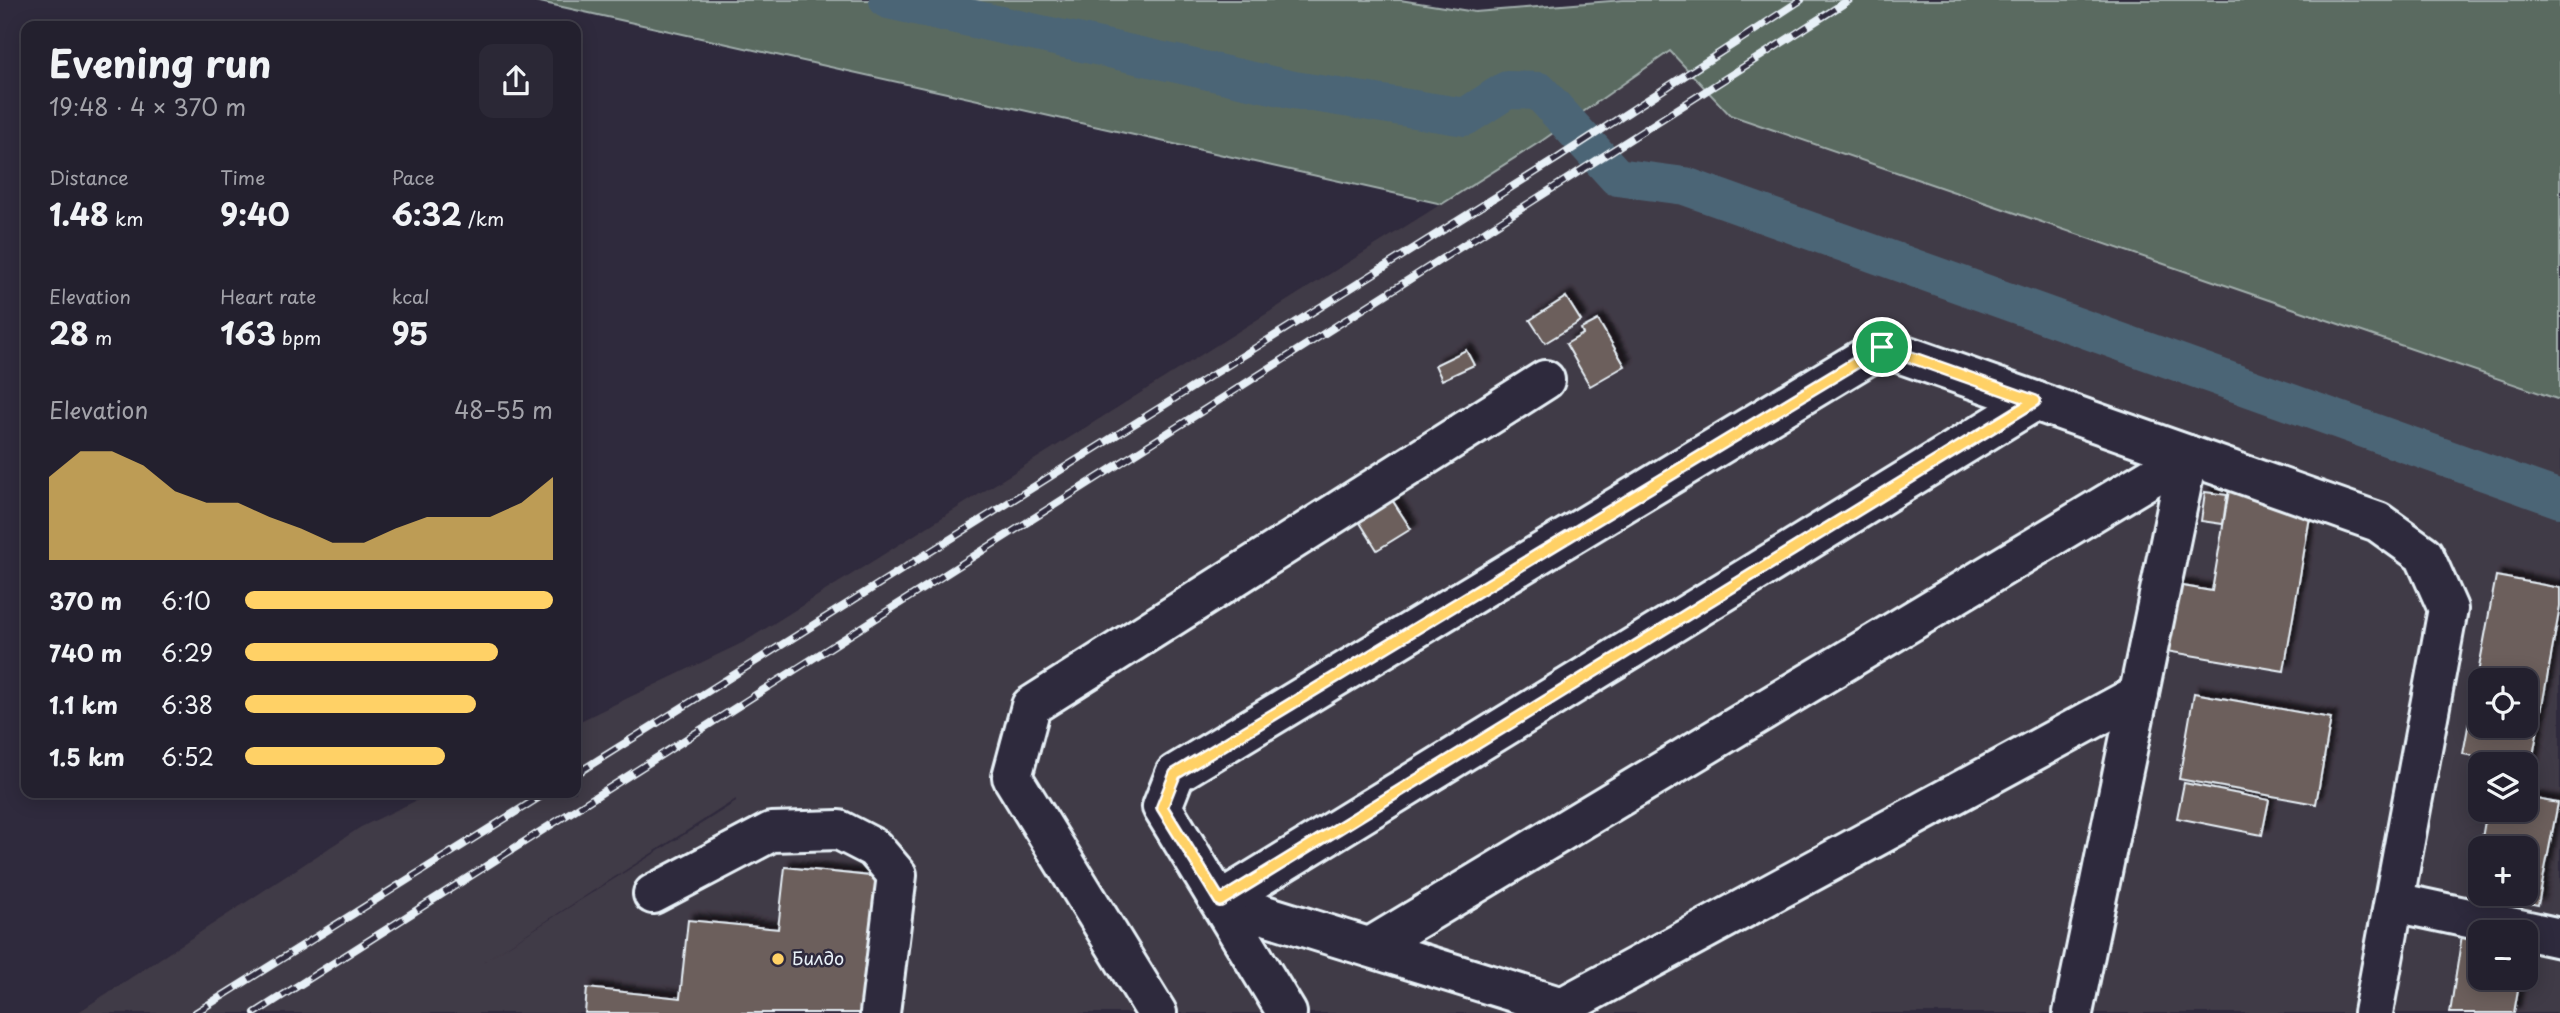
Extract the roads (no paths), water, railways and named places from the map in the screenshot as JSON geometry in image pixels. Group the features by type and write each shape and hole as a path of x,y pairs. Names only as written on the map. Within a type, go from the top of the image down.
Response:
{"lane":[{"path":"1287,1013 1162,807 1175,774 1882,347 2378,522 2424,555 2448,609 2374,1013"},
{"path":"1157,1013 1012,777 1031,706 1545,380"},
{"path":"1220,901 2035,401"},
{"path":"2073,1013 2188,455"},
{"path":"1370,947 2188,455"},
{"path":"1220,901 1569,1011 2138,694"},
{"path":"653,894 771,832 839,830 874,848 897,876 880,1013"},
{"path":"2395,902 2560,938"}],"waterway":[{"path":"888,0 1294,90 1465,117 1507,90 1539,91 1617,177 1685,186 2560,499"}],"railway":[{"path":"581,771 1558,158 1801,0"},
{"path":"255,1013 1849,0"},
{"path":"195,1013 538,798"}],"place":[{"name":"Билдо","path":"778,959"}]}
